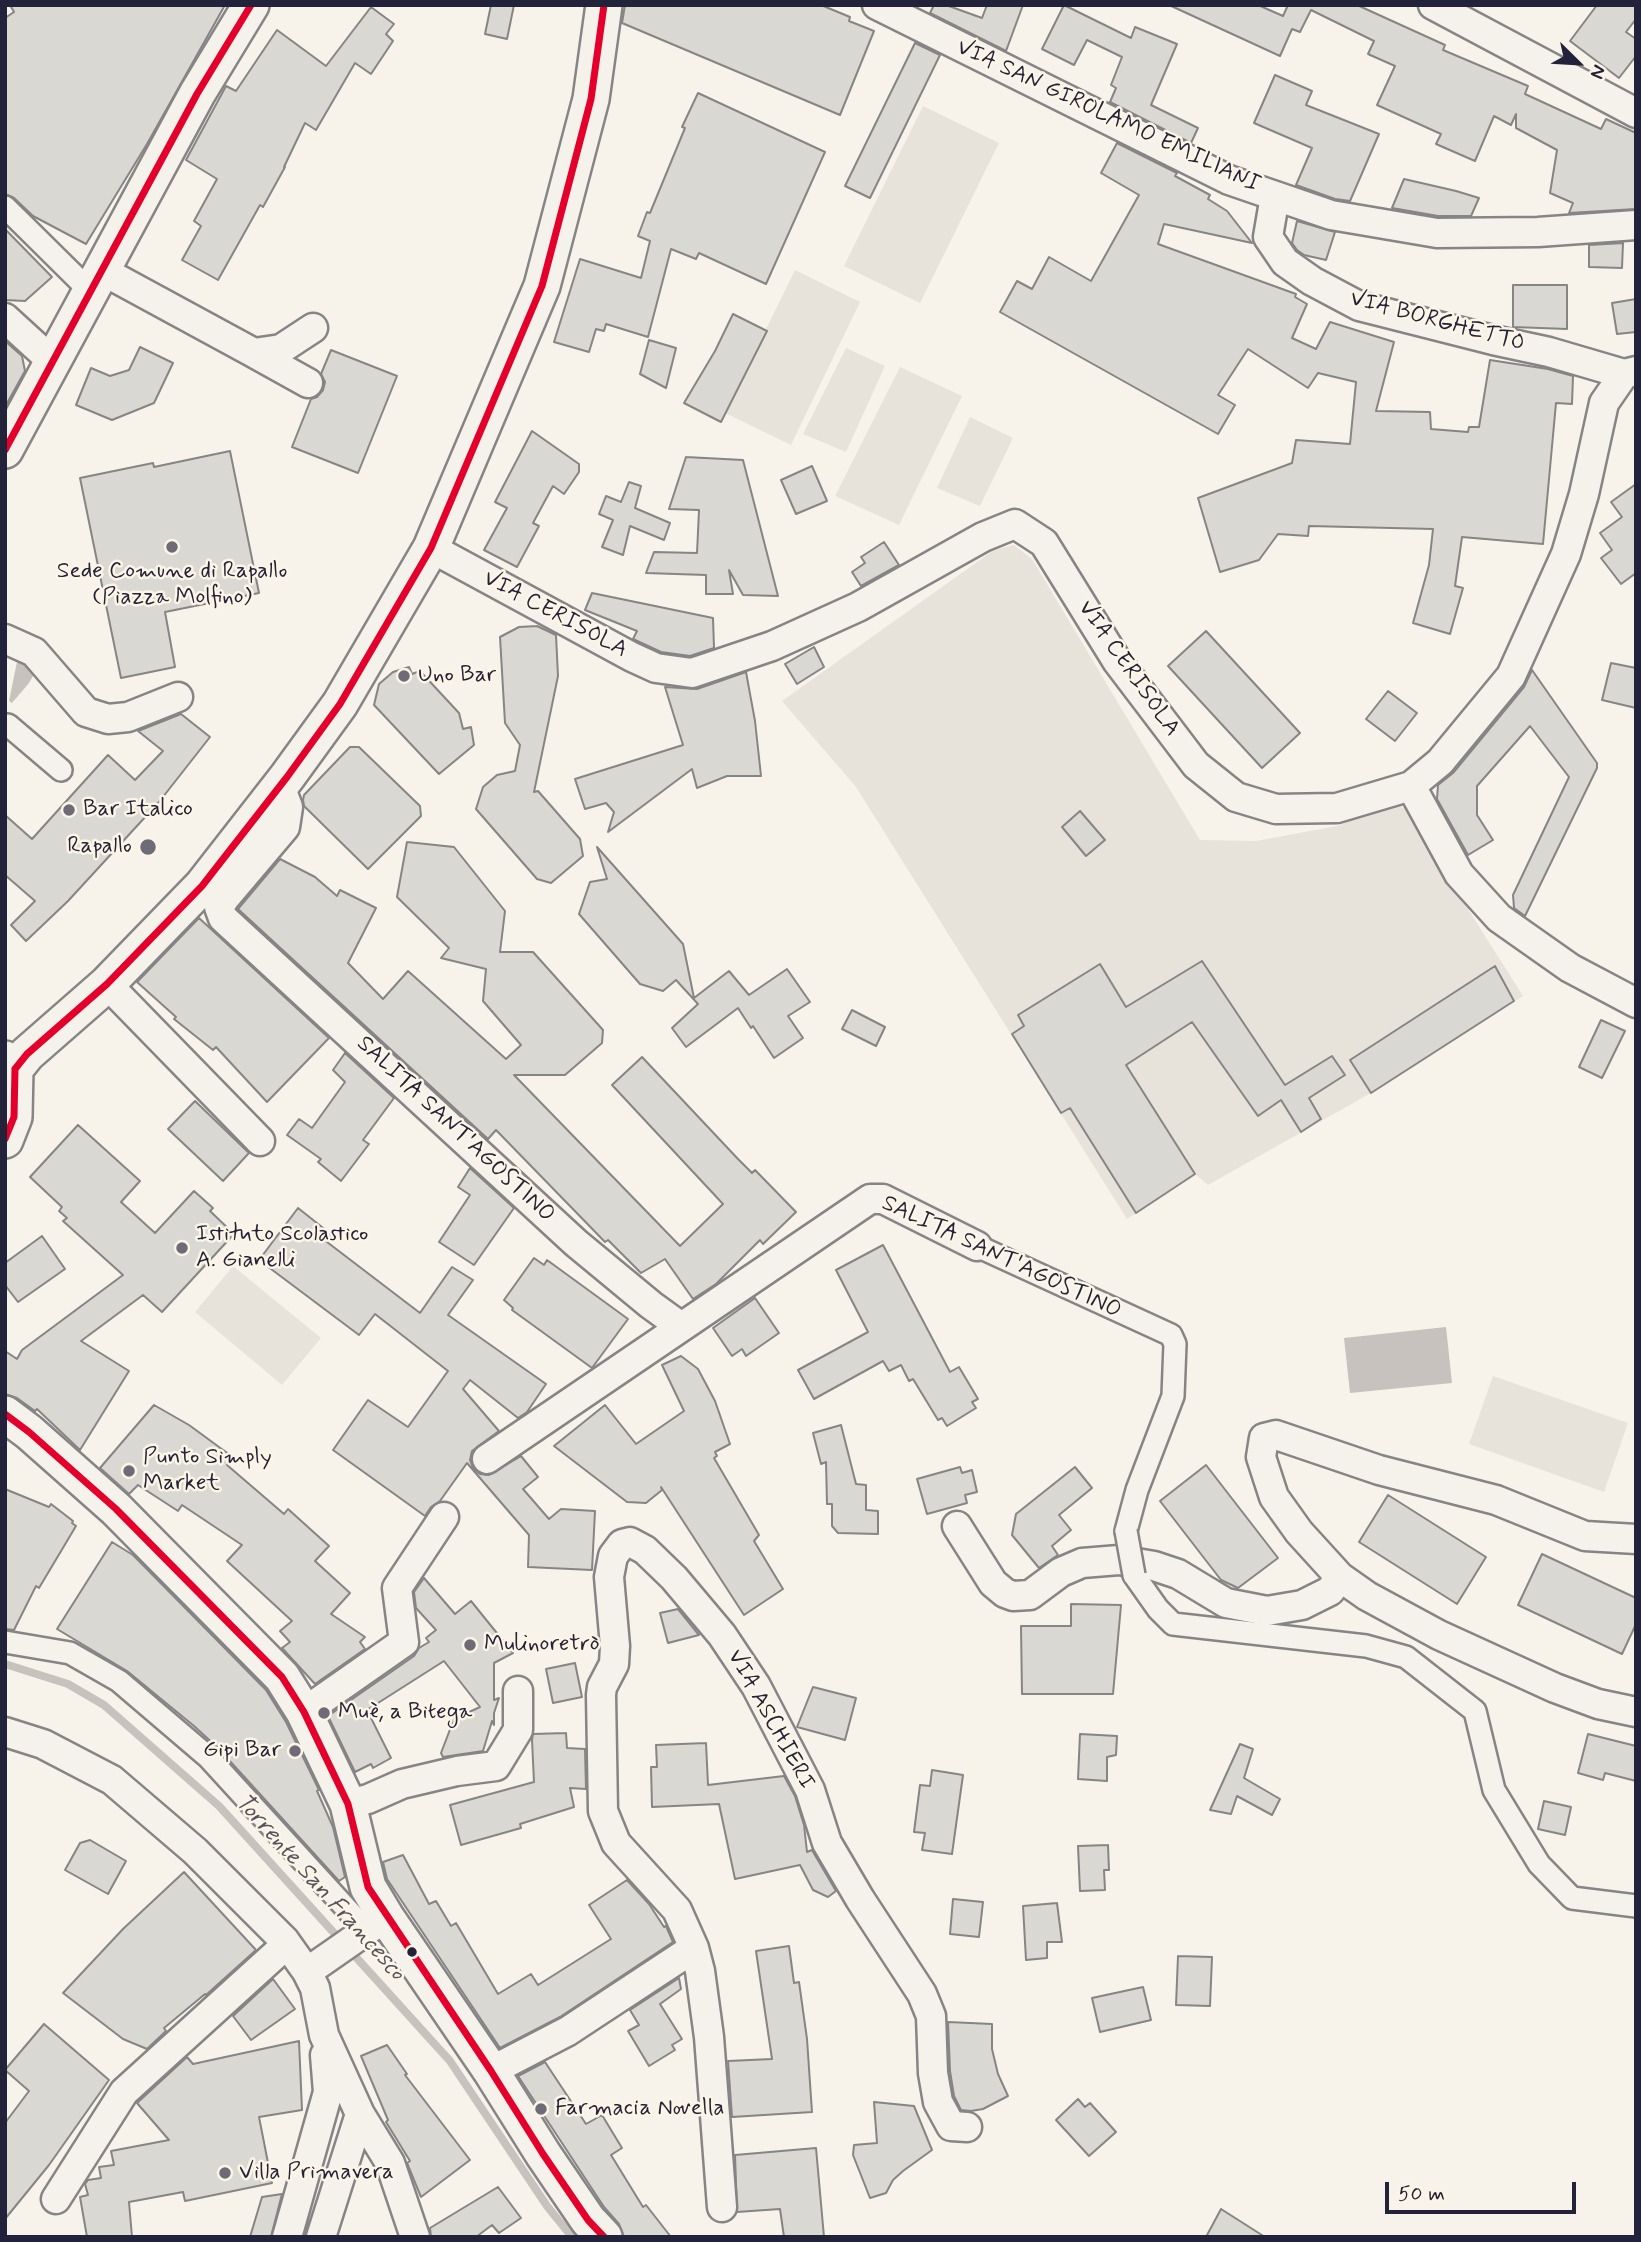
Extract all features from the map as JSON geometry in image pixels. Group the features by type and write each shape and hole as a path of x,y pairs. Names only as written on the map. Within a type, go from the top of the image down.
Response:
{"street":[{"path":"5,450 197,94 251,5"},
{"path":"5,1140 14,1117 10,1064 27,1054 107,984 194,895 280,786 340,704 431,548 542,286 591,99 604,5"},
{"name":"VIA SAN GIROLAMO EMILIANI","path":"877,5 1229,180 1331,215 1437,233 1538,232 1636,225"},
{"path":"1433,5 1636,113"},
{"name":"VIA BORGHETTO","path":"1275,196 1268,237 1285,262 1312,281 1359,306 1630,373"},
{"path":"5,207 97,281 254,353 308,383"},
{"path":"5,318 52,361"},
{"path":"254,353 281,349 313,328"},
{"name":"VIA CERISOLA","path":"431,548 632,657 656,668 692,673 727,663 858,607 983,537 1015,524 1044,543 1117,661 1196,765 1236,797 1276,808 1337,808 1412,786 1440,762 1511,676 1566,554 1584,494 1604,403 1630,373"},
{"path":"5,639 34,652 86,712 108,719 128,717 178,697"},
{"path":"8,725 61,770"},
{"name":"SALITA SANT'AGOSTINO","path":"280,786 288,807 285,827 225,898 219,907 223,918 576,1243 650,1305 680,1326 870,1199 883,1199 977,1246 1171,1335 1175,1344 1173,1396 1137,1490 1126,1531 1134,1575 1158,1609 1173,1624 1366,1646 1406,1657 1475,1711 1494,1790 1539,1864 1572,1898 1636,1906"},
{"path":"1412,786 1459,874 1499,918 1570,968 1636,1003"},
{"path":"107,984 260,1141"},
{"path":"487,1459 680,1326"},
{"path":"5,1414 116,1509 282,1677 304,1712 348,1804 376,1923"},
{"path":"1636,1539 1585,1536 1496,1500 1379,1470 1276,1436 1265,1438 1261,1457 1274,1497 1299,1532 1340,1577 1367,1597 1460,1645 1555,1688 1598,1704 1636,1712"},
{"path":"304,1712 404,1642 397,1588 444,1517"},
{"path":"957,1526 993,1583 1013,1596 1030,1595 1061,1572 1082,1563 1119,1560 1154,1566 1178,1574 1226,1603 1267,1611 1302,1605 1330,1591 1340,1577"},
{"name":"VIA ASCHIERI","path":"722,2207 709,2037 694,1948 677,1910 616,1843 603,1811 601,1696 602,1687 614,1664 610,1577 613,1556 622,1544 630,1542 645,1550 674,1578 722,1635 756,1686 810,1790 827,1843 922,1994 930,2016 933,2073 938,2102 951,2126 967,2127"},
{"path":"5,1642 70,1654 119,1681 208,1757 376,1923 491,2071 543,2154 588,2220 604,2237"},
{"path":"348,1804 368,1799 402,1784 457,1771 496,1766 518,1730 518,1691"},
{"path":"5,1732 43,1744 112,1780 195,1851 312,1969 324,2035 328,2092 287,2237"},
{"path":"312,1969 376,1923"},
{"path":"56,2199 124,2092 288,1944"},
{"path":"491,2071 568,2031 694,1948"},
{"path":"324,2035 360,2114 390,2163 415,2237"},
{"path":"321,2237 360,2114"}],"shaded area":[{"path":"923,106 999,143 920,303 844,266"},
{"path":"795,270 860,302 791,445 725,413"},
{"path":"846,348 885,366 846,452 803,434"},
{"path":"900,367 962,396 899,525 835,496"},
{"path":"970,417 1013,438 980,506 937,488"},
{"path":"1014,545 1032,559 1200,840 1256,841 1337,826 1394,804 1404,808 1523,996 1371,1093 1208,1185 1195,1174 1127,1219 856,787 782,701 994,550"},
{"path":"18,657 28,664 33,676 12,703 9,701"},
{"path":"233,1266 321,1338 282,1385 195,1312"},
{"path":"1446,1327 1452,1383 1350,1393 1344,1338"},
{"path":"1493,1376 1628,1423 1604,1492 1469,1444"}],"building":[{"path":"10,5 225,5 147,144 86,244 33,216 14,198 5,194 5,18 14,12"},
{"path":"491,5 514,5 507,39 485,34"},
{"path":"625,5 821,5 874,31 840,115 622,23"},
{"path":"934,5 946,5 982,18 987,5 1023,5 1006,51 930,13"},
{"path":"1064,5 1131,38 1135,27 1177,44 1151,105 1198,128 1191,143 1110,102 1116,88 1111,85 1122,57 1087,40 1074,65 1042,49"},
{"path":"1169,5 1258,5 1283,16 1288,5 1357,5 1445,45 1443,50 1528,86 1525,94 1601,129 1606,119 1636,133 1636,209 1569,213 1573,203 1550,193 1557,150 1516,128 1516,114 1511,125 1494,116 1475,161 1436,144 1441,134 1377,105 1395,66 1368,54 1374,41 1311,10 1300,32 1292,29 1280,56"},
{"path":"1597,5 1636,5 1636,19 1626,32 1636,39 1636,56 1619,78 1570,41"},
{"path":"371,7 394,24 386,34 393,41 371,74 355,63 316,130 305,123 263,207 260,205 218,280 182,260 201,226 194,221 217,179 186,160 226,86 236,91 277,30 326,66"},
{"path":"915,43 940,55 870,198 845,186"},
{"path":"1275,75 1312,91 1306,105 1379,134 1350,201 1335,199 1296,185 1312,148 1254,123"},
{"path":"698,93 825,152 766,284 699,253 696,259 671,249 648,337 606,324 604,331 596,329 589,352 554,342 580,259 641,278 650,241 638,236 647,212 650,213 685,128 682,127"},
{"path":"1117,143 1177,173 1175,176 1210,195 1208,199 1227,211 1252,243 1164,224 1158,244 1296,294 1295,297 1307,304 1292,338 1316,349 1330,322 1394,342 1376,411 1430,412 1431,429 1468,432 1469,427 1479,427 1490,360 1548,369 1573,376 1572,404 1556,403 1543,544 1462,537 1455,586 1463,588 1450,634 1413,623 1429,565 1433,529 1309,526 1308,536 1278,534 1259,560 1220,572 1198,498 1292,463 1296,440 1350,444 1356,382 1318,373 1308,388 1248,349 1218,395 1235,405 1218,434 1000,312 1017,281 1032,289 1049,257 1091,281 1139,195 1101,173"},
{"path":"1404,179 1479,198 1471,216 1438,216 1392,208"},
{"path":"1297,221 1335,232 1326,260 1304,255 1297,250 1292,243"},
{"path":"5,229 52,277 25,301 5,300"},
{"path":"1623,243 1622,268 1589,267 1589,245"},
{"path":"1513,285 1567,285 1567,329 1513,327"},
{"path":"1636,299 1636,332 1617,334 1612,303"},
{"path":"733,314 767,331 721,422 684,403"},
{"path":"649,340 676,348 666,388 640,374"},
{"path":"5,341 22,356 25,371 5,407"},
{"path":"140,347 173,363 154,403 112,420 76,405 91,368 110,376 129,370"},
{"path":"331,350 397,376 358,473 292,447 311,399 323,390 325,382 321,374"},
{"path":"532,431 579,464 579,472 564,494 553,486 533,523 539,526 517,567 484,550 507,508 495,502"},
{"name":"Sede Comune di Rapallo (Piazza Molfino)","path":"230,451 259,593 165,612 175,667 121,678 80,478 153,463 154,467"},
{"path":"686,457 743,460 778,596 743,595 729,570 733,594 706,594 706,575 646,573 654,552 697,553 699,510 669,509"},
{"path":"812,466 827,501 796,514 781,480"},
{"path":"629,482 641,486 635,508 670,523 664,540 630,526 623,555 602,547 613,520 599,514 606,496 621,502"},
{"path":"1636,484 1636,573 1621,584 1601,558 1612,550 1600,533 1622,517 1611,502"},
{"path":"884,542 899,565 861,586 852,572 865,563 861,557"},
{"path":"592,593 713,618 714,648 690,656 661,652 633,639 637,631 585,610"},
{"path":"537,626 556,635 558,676 534,792 538,791 580,839 583,856 551,883 537,879 476,809 483,787 497,775 515,771 520,745 505,723 500,637 519,627"},
{"path":"1206,631 1300,733 1262,768 1168,666"},
{"path":"814,647 824,667 797,684 785,664"},
{"path":"1611,663 1636,668 1636,708 1602,700"},
{"path":"409,667 412,674 420,671 459,713 463,729 471,727 474,745 439,774 374,705 379,684 393,672"},
{"path":"1532,670 1597,763 1597,768 1525,916 1514,908 1513,895 1569,777 1530,726 1477,786 1477,815 1493,840 1468,855 1437,799 1438,785 1453,773 1524,687"},
{"path":"746,672 761,776 727,776 697,788 692,769 608,832 614,812 606,803 585,809 575,779 683,745 665,687 697,689"},
{"path":"1388,691 1417,713 1395,741 1366,719"},
{"path":"181,714 210,737 159,802 68,901 26,941 11,925 35,901 5,875 5,815 32,839 108,755 135,780 163,751 138,731"},
{"path":"350,747 359,747 420,806 421,816 368,869 304,806 303,800 304,795"},
{"path":"1080,811 1105,840 1086,856 1062,827"},
{"path":"407,842 454,847 505,911 500,952 533,952 603,1030 602,1043 565,1075 514,1075 680,1246 723,1204 612,1085 642,1057 738,1159 752,1173 755,1170 796,1212 763,1244 760,1240 716,1284 693,1299 665,1259 641,1273 608,1240 605,1242 496,1130 488,1139 238,909 280,859 315,877 337,896 340,890 376,908 348,963 383,999 408,971 506,1059 521,1045 483,1001 486,969 441,958 449,948 397,897"},
{"path":"597,847 683,944 694,998 729,971 749,995 787,969 810,1002 788,1016 803,1038 774,1058 738,1008 686,1047 672,1028 698,1004 676,980 663,991 640,984 579,914 590,882 607,879"},
{"path":"199,918 329,1038 267,1102 216,1047 213,1050 174,1019 176,1017 137,982"},
{"path":"1202,961 1285,1085 1332,1056 1345,1075 1309,1098 1321,1119 1301,1132 1281,1100 1258,1116 1192,1022 1126,1065 1195,1174 1136,1213 1070,1108 1061,1113 1012,1034 1024,1026 1018,1015 1100,964 1126,1007"},
{"path":"1495,966 1514,1001 1371,1093 1350,1060"},
{"path":"852,1010 885,1027 876,1046 842,1029"},
{"path":"1601,1020 1625,1031 1602,1078 1579,1067"},
{"path":"345,1053 394,1098 363,1140 369,1144 341,1181 318,1162 321,1159 287,1135 299,1119 312,1128 345,1082 333,1070"},
{"path":"195,1101 249,1153 223,1181 168,1129"},
{"path":"78,1125 140,1181 121,1202 155,1233 194,1191 213,1208 210,1211 234,1234 162,1312 143,1295 81,1341 129,1371 80,1450 37,1409 35,1411 17,1398 5,1394 5,1351 17,1359 22,1350 123,1275 63,1221 67,1218 59,1211 62,1207 30,1177"},
{"path":"470,1168 514,1208 474,1265 439,1242 470,1195 458,1187"},
{"path":"298,1208 332,1235 327,1242 420,1313 452,1267 473,1280 448,1315 546,1384 527,1412 518,1418 470,1380 463,1389 499,1431 472,1451 470,1460 473,1468 480,1474 489,1475 521,1456 538,1477 523,1489 549,1519 561,1509 595,1511 592,1570 528,1567 529,1535 467,1463 440,1501 431,1507 425,1516 333,1450 368,1400 408,1427 448,1371 375,1314 359,1335 259,1260"},
{"path":"42,1236 65,1269 18,1302 5,1285 5,1263"},
{"path":"883,1245 950,1372 959,1367 978,1399 972,1402 976,1408 947,1426 942,1418 938,1420 913,1379 909,1381 901,1365 889,1371 883,1361 814,1399 798,1370 868,1332 836,1270"},
{"path":"534,1258 544,1265 547,1260 628,1319 592,1368 512,1310 504,1300"},
{"path":"755,1298 779,1333 746,1356 742,1349 732,1356 713,1328"},
{"path":"681,1356 698,1369 715,1401 730,1444 715,1452 717,1456 714,1458 759,1535 754,1541 783,1589 744,1615 661,1487 662,1490 646,1503 627,1502 554,1446 605,1405 636,1444 684,1411 662,1365"},
{"path":"154,1405 189,1425 234,1458 227,1465 284,1514 288,1509 329,1546 315,1561 350,1593 331,1614 365,1637 360,1642 365,1649 315,1684 282,1648 290,1642 280,1631 292,1621 227,1561 242,1545 182,1505 178,1511 138,1485 129,1494 100,1468"},
{"path":"841,1425 856,1484 866,1485 866,1510 878,1511 878,1534 838,1533 832,1526 832,1504 827,1504 826,1462 821,1464 813,1433"},
{"path":"1206,1465 1278,1558 1238,1588 1221,1580 1160,1501"},
{"path":"960,1467 962,1473 972,1470 977,1492 965,1495 967,1503 927,1514 917,1479"},
{"path":"1075,1467 1092,1488 1059,1515 1071,1530 1052,1546 1058,1555 1039,1568 1012,1535 1016,1514"},
{"path":"5,1489 49,1507 51,1504 76,1526 39,1588 36,1586 14,1630 5,1629"},
{"path":"1388,1495 1486,1557 1457,1604 1359,1542"},
{"path":"112,1542 133,1555 266,1690 286,1722 319,1790 317,1791 333,1827 345,1877 339,1881 218,1748 194,1726 127,1671 57,1629"},
{"path":"1542,1554 1636,1598 1636,1624 1622,1654 1518,1605"},
{"path":"424,1578 455,1614 471,1601 513,1653 494,1663 494,1700 499,1698 494,1713 494,1725 492,1721 483,1751 443,1757 441,1753 454,1719 480,1707 444,1661 367,1710 391,1758 373,1768 371,1764 355,1772 328,1716 414,1656 419,1648 429,1642 426,1638 436,1630 416,1608 414,1592"},
{"path":"1071,1604 1121,1605 1113,1694 1022,1694 1021,1626 1071,1626"},
{"path":"678,1609 699,1635 668,1643 660,1613"},
{"path":"575,1663 582,1697 553,1703 546,1669"},
{"path":"813,1687 856,1698 845,1740 797,1727"},
{"path":"566,1733 567,1748 585,1749 586,1789 570,1788 574,1807 520,1824 521,1828 461,1845 450,1805 534,1782 533,1734"},
{"path":"1080,1734 1117,1736 1116,1755 1107,1757 1107,1781 1078,1779"},
{"path":"1588,1734 1636,1746 1636,1781 1605,1773 1603,1780 1578,1773"},
{"path":"706,1743 708,1785 784,1776 795,1796 804,1825 807,1852 812,1850 836,1891 828,1897 813,1890 800,1865 735,1879 719,1804 652,1807 651,1767 657,1767 656,1745"},
{"path":"1240,1744 1253,1749 1244,1778 1280,1799 1272,1815 1237,1796 1231,1814 1210,1810"},
{"path":"932,1770 963,1775 952,1854 922,1850 925,1833 914,1832 920,1785 930,1786"},
{"path":"1544,1801 1571,1807 1565,1835 1538,1829"},
{"path":"90,1840 126,1861 108,1894 65,1870 80,1843"},
{"path":"1108,1845 1109,1870 1104,1870 1105,1890 1080,1891 1078,1846"},
{"path":"403,1855 429,1904 436,1901 451,1926 456,1923 498,1994 531,1974 538,1985 611,1939 589,1905 627,1880 649,1904 664,1927 666,1926 673,1942 560,2017 500,2048 387,1879 383,1862"},
{"path":"184,1872 256,1950 164,2028 166,2031 147,2049 123,2039 63,1993 123,1929"},
{"path":"953,1899 983,1902 979,1937 950,1934"},
{"path":"1057,1903 1062,1942 1047,1942 1047,1958 1026,1960 1023,1906"},
{"path":"789,1946 794,1983 799,1982 807,2039 812,2112 732,2117 728,2061 772,2059 756,1951"},
{"path":"1178,1956 1212,1957 1210,2006 1176,2005"},
{"path":"679,1978 681,1989 660,2004 682,2039 672,2045 675,2050 649,2066 628,2031 639,2025 630,2010"},
{"path":"273,1979 295,2009 251,2040 233,2016"},
{"path":"1143,1987 1151,2020 1100,2032 1092,1998"},
{"path":"948,2022 992,2024 992,2049 998,2074 1008,2096 983,2109 961,2110 954,2096 950,2071"},
{"path":"44,2024 109,2080 49,2165 5,2219 5,2123 29,2091 5,2070"},
{"path":"299,2041 302,2110 259,2117 272,2183 185,2201 183,2192 129,2202 132,2237 87,2237 80,2197 88,2195 85,2184 88,2180 101,2178 99,2167 114,2165 111,2151 169,2140 137,2103 187,2057 193,2064"},
{"path":"387,2045 407,2074 405,2075 470,2160 421,2197 407,2163 410,2161 386,2122 388,2120 361,2056"},
{"path":"545,2062 586,2124 602,2115 622,2148 611,2155 643,2207 646,2205 671,2237 624,2237 619,2224 604,2207 518,2076"},
{"path":"1078,2099 1085,2107 1090,2103 1116,2132 1089,2156 1056,2120"},
{"path":"874,2102 914,2106 932,2150 893,2180 886,2193 870,2198 853,2155 854,2145 877,2143"},
{"path":"816,2148 824,2237 784,2237 780,2209 737,2212 735,2155"},
{"path":"498,2187 521,2218 499,2233 492,2225 476,2237 431,2237 430,2228"},
{"path":"282,2194 271,2237 250,2237 262,2197"},
{"path":"1221,2209 1265,2237 1206,2237"}],"waterway":[{"name":"Torrente San Francesco","path":"5,1664 68,1684 104,1705 219,1806 450,2061 547,2206 572,2237"}],"transit line":[{"path":"5,450 197,94 251,5"},
{"path":"15,1069 27,1054 107,984 202,886 340,704 431,548 542,286 591,99 604,5"},
{"path":"5,1139 14,1117 15,1069"},
{"path":"5,1414 116,1509 282,1677 304,1712 348,1804 368,1887 543,2154 588,2220 604,2237"}],"place":[{"name":"Sede Comune di Rapallo (Piazza Molfino)","path":"172,547"},
{"name":"Uno Bar","path":"404,676"},
{"name":"Bar Italico","path":"69,810"},
{"name":"Rapallo","path":"148,847"},
{"name":"Istituto Scolastico A. Gianelli","path":"182,1248"},
{"name":"Punto Simply Market","path":"129,1471"},
{"name":"Mulinoretrò","path":"470,1645"},
{"name":"Muè, a Bitega","path":"324,1713"},
{"name":"Gipi Bar","path":"295,1751"},
{"name":"Farmacia Novella","path":"541,2109"},
{"name":"Villa Primavera","path":"225,2173"}]}
